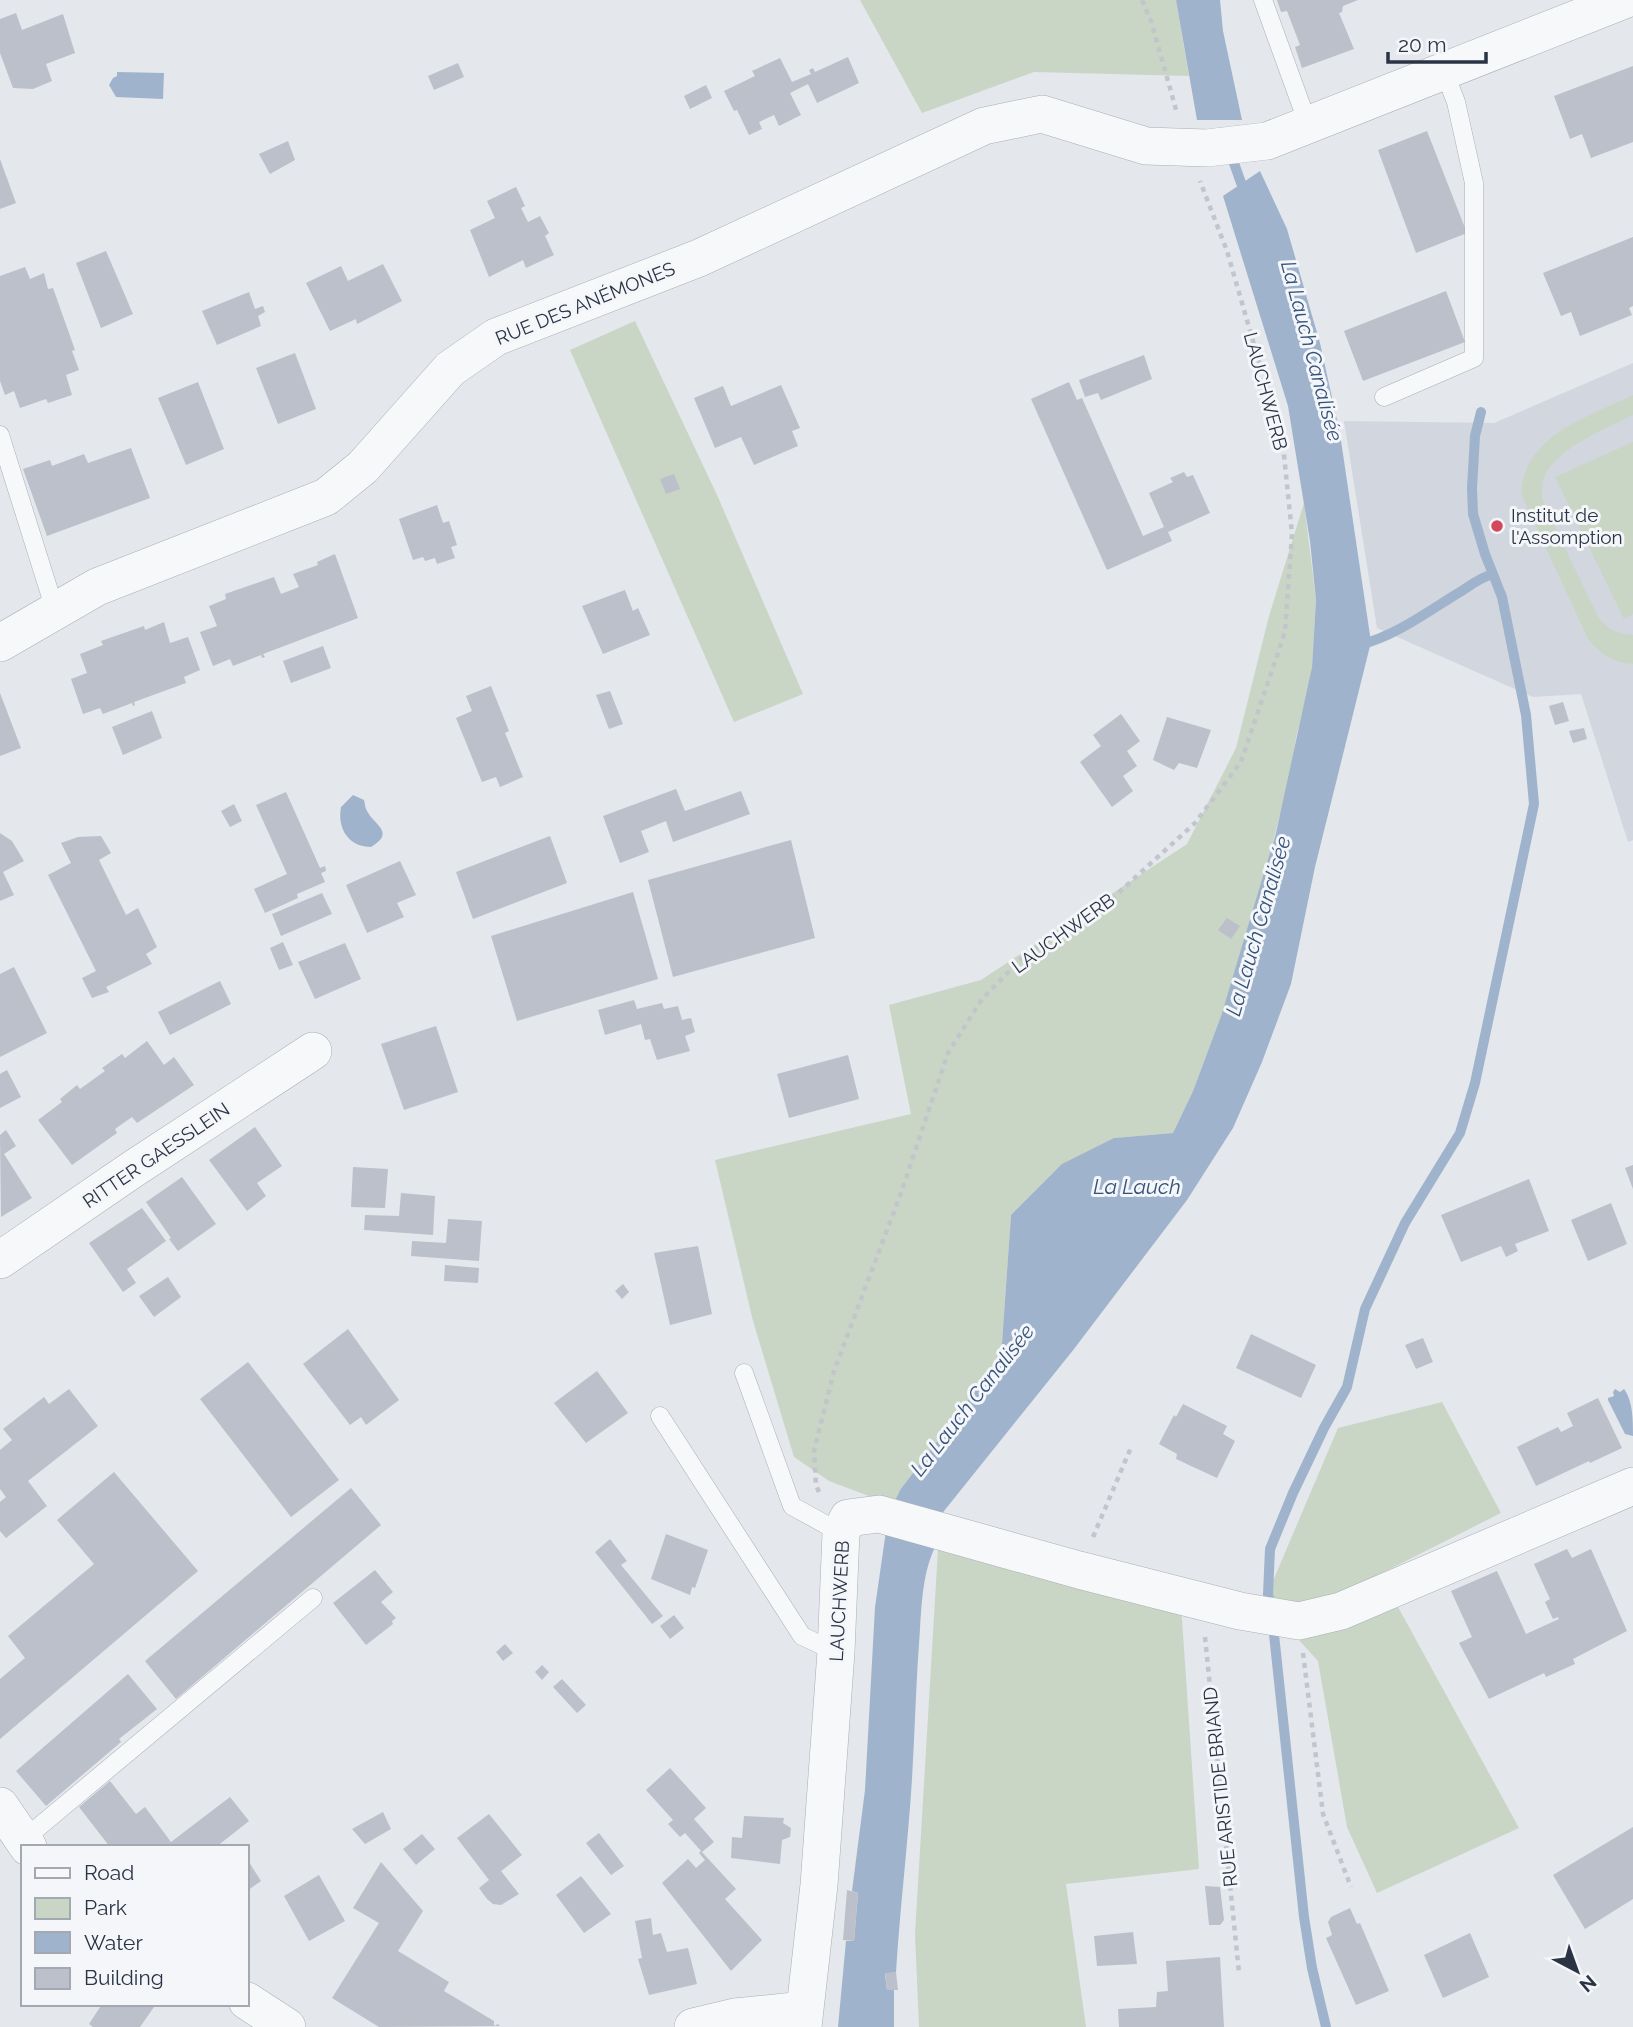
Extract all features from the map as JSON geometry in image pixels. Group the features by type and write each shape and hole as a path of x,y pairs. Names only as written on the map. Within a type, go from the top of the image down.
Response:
{"street":[{"name":"RUE DES ANÉMONES","path":"0,643 97,587 326,497 363,467 450,369 496,337 699,258 984,126 1042,114 1146,146 1197,147 1267,141 1623,0"},
{"name":"RITTER GAESSLEIN","path":"0,1260 313,1051"},
{"path":"856,1522 951,1533 1079,1570 1202,1601 1299,1621 1340,1611 1633,1486"},
{"name":"LAUCHWERB","path":"804,2019 819,1885 836,1652 856,1522"},
{"path":"0,1806 25,1843"},
{"path":"248,2002 287,2027"},
{"path":"693,2027 735,2017 804,2019"}],"lane":[{"path":"1263,0 1308,124"},
{"path":"1384,397 1474,358 1474,183 1456,102 1444,71"},
{"path":"0,435 55,610"},
{"path":"744,1373 792,1506 856,1522"},
{"path":"660,1416 802,1636 836,1652"},
{"path":"25,1843 313,1598"}],"path":[{"name":"LAUCHWERB","path":"856,1522 826,1506 816,1485 814,1451 834,1371 901,1193 948,1053 982,999 1023,957 1114,897 1195,823 1241,762 1285,632 1292,534 1283,445 1197,147 1142,0"},
{"path":"1079,1570 1132,1446"},
{"name":"RUE ARISTIDE BRIAND","path":"1202,1601 1239,1973"},
{"path":"1299,1621 1323,1814 1351,1887"}],"shaded area":[{"name":"Institut de l'Assomption","path":"1633,363 1633,840 1628,842 1581,694 1533,697 1377,628 1344,421 1494,423"}],"green space":[{"path":"860,0 1176,0 1189,76 1034,72 922,113"},
{"path":"635,321 717,495 803,694 734,722 570,350"},
{"path":"1633,395 1633,415 1578,443 1553,463 1545,475 1542,492 1544,504 1598,617 1613,630 1633,635 1633,664 1608,657 1588,639 1521,494 1525,474 1533,457 1546,443 1579,420"},
{"path":"1633,442 1633,614 1624,619 1555,477"},
{"path":"1304,503 1316,600 1309,687 1296,738 1290,777 1259,894 1221,1016 1193,1091 1173,1133 1114,1138 1011,1215 1001,1357 900,1490 893,1505 829,1481 794,1457 753,1321 715,1160 911,1114 889,1005 981,980 1187,844 1236,748 1269,616"},
{"path":"1442,1402 1501,1513 1380,1574 1519,1828 1377,1893 1347,1827 1318,1661 1264,1602 1338,1428"},
{"path":"940,1516 1180,1590 1199,1869 1066,1884 1086,2027 919,2027 915,1934"}],"water":[{"path":"1176,0 1220,0 1223,31 1242,120 1197,120"},
{"path":"117,72 164,73 163,99 116,97 109,85"},
{"name":"La Lauch","path":"1260,171 1287,229 1320,343 1340,434 1371,642 1315,867 1291,984 1262,1062 1233,1128 1187,1200 1074,1349 940,1516 893,1505 900,1490 1001,1357 1011,1215 1062,1164 1114,1138 1173,1133 1193,1091 1221,1016 1276,833 1312,667 1316,600 1310,541 1288,406 1223,196"},
{"path":"353,795 364,800 367,811 383,833 371,847 356,844 343,829 341,807"},
{"path":"1615,1389 1620,1392 1624,1389 1629,1399 1633,1436 1625,1434 1608,1400 1614,1396"},
{"path":"886,1531 936,1545 928,1565 923,1597 896,1972 885,1974 887,1990 894,1990 894,2027 838,2027 846,1941 854,1941 858,1893 852,1891 865,1790 875,1607"}],"building":[{"path":"1277,0 1358,0 1343,6 1342,12 1339,13 1354,49 1302,68 1295,47 1300,45 1287,11 1281,12"},
{"path":"16,13 22,30 63,14 75,53 46,64 52,81 33,89 13,88 0,53 0,19"},
{"path":"848,57 859,83 817,103 808,84 790,93 801,115 779,126 774,115 759,122 762,129 749,135 724,91 755,76 752,71 780,58 792,82 811,74 809,70 813,68 815,72"},
{"path":"458,63 464,77 434,90 428,76"},
{"path":"1633,66 1633,142 1591,158 1582,134 1570,139 1554,96"},
{"path":"706,85 712,98 690,109 684,96"},
{"path":"1427,131 1467,233 1416,253 1378,150"},
{"path":"288,141 295,160 270,174 259,154"},
{"path":"0,159 16,203 0,209"},
{"path":"516,187 525,206 521,208 528,222 540,216 549,233 545,236 554,255 526,268 523,260 489,277 470,230 495,218 487,201"},
{"path":"1633,237 1633,306 1629,308 1632,315 1580,336 1571,312 1561,316 1543,273"},
{"path":"106,251 133,314 101,328 76,263"},
{"path":"383,264 402,301 357,324 356,319 330,331 306,283 341,266 348,281"},
{"path":"25,267 30,279 44,273 48,289 53,288 75,350 72,351 79,370 66,375 72,395 48,403 46,399 20,408 14,391 5,395 0,381 0,276"},
{"path":"1446,291 1465,342 1363,381 1344,331"},
{"path":"249,292 255,309 263,306 265,312 258,316 261,326 217,345 202,311"},
{"path":"295,353 316,409 278,424 256,368"},
{"path":"1144,355 1152,379 1101,400 1098,393 1085,397 1079,380"},
{"path":"198,382 224,449 186,465 158,398"},
{"path":"1069,382 1077,400 1082,398 1143,536 1164,527 1149,493 1173,482 1170,478 1184,472 1187,477 1193,475 1210,513 1168,532 1172,541 1107,570 1031,399"},
{"path":"781,385 800,428 792,431 798,446 754,465 741,437 715,448 694,398 723,386 731,406"},
{"path":"131,448 150,498 47,536 23,469 50,460 52,466 84,454 88,463"},
{"path":"674,474 680,489 666,494 660,479"},
{"path":"437,505 443,523 449,521 457,545 451,547 455,558 437,564 435,558 413,560 399,519"},
{"path":"335,554 358,618 263,654 265,657 262,658 261,655 233,666 230,659 213,666 200,632 217,626 209,606 226,599 225,594 274,577 281,594 299,587 293,574 318,565 317,562"},
{"path":"625,590 633,611 638,608 650,635 603,654 582,606"},
{"path":"164,622 170,643 188,637 200,670 184,677 186,683 134,702 133,706 132,703 103,714 100,708 83,714 71,679 87,673 80,654 103,645 101,641 144,626 145,630"},
{"path":"323,646 331,668 291,683 283,661"},
{"path":"491,686 509,731 505,733 523,777 500,787 496,777 482,782 456,718 472,711 466,696"},
{"path":"610,691 623,724 609,729 596,695"},
{"path":"0,693 21,748 0,756"},
{"path":"1563,702 1569,721 1555,725 1549,706"},
{"path":"152,711 162,738 123,755 112,727"},
{"path":"1121,714 1140,741 1127,751 1137,766 1123,776 1133,791 1112,807 1080,762 1101,746 1093,735"},
{"path":"1167,717 1211,730 1197,768 1179,763 1174,770 1153,760"},
{"path":"1584,728 1587,739 1573,743 1569,731"},
{"path":"676,789 685,811 741,791 750,814 673,842 666,821 641,831 649,852 620,863 603,816"},
{"path":"286,792 320,868 325,866 326,871 321,873 325,882 297,894 298,898 265,913 254,889 287,874 256,805"},
{"path":"234,804 242,821 230,827 221,811"},
{"path":"0,833 12,841 24,861 3,872 14,895 0,901"},
{"path":"101,836 111,853 99,860 126,915 138,908 157,947 146,954 152,964 106,987 109,992 92,998 82,978 96,971 48,875 71,863 61,843 78,837"},
{"path":"550,836 567,883 473,919 456,872"},
{"path":"791,840 815,938 673,977 648,880"},
{"path":"400,861 416,895 397,903 404,917 367,933 346,885"},
{"path":"633,892 658,979 517,1021 491,936"},
{"path":"322,893 332,914 281,936 272,914"},
{"path":"1227,918 1240,926 1231,939 1218,930"},
{"path":"283,942 293,965 279,970 270,948"},
{"path":"345,943 361,979 315,999 298,962"},
{"path":"14,967 47,1033 0,1057 0,974"},
{"path":"220,981 231,1004 170,1035 158,1012"},
{"path":"634,1000 637,1009 662,1003 664,1009 678,1006 682,1020 691,1018 695,1032 685,1036 690,1051 657,1060 650,1039 645,1040 641,1024 605,1035 598,1010"},
{"path":"436,1026 458,1092 404,1110 381,1044"},
{"path":"147,1041 164,1065 174,1057 194,1085 137,1123 132,1117 115,1129 117,1133 72,1165 38,1120 62,1102 60,1099 77,1085 80,1089 105,1071 102,1068 122,1054 125,1058"},
{"path":"848,1055 859,1099 789,1118 777,1074"},
{"path":"7,1070 21,1097 0,1108 0,1074"},
{"path":"255,1127 282,1166 257,1183 266,1196 247,1211 209,1160"},
{"path":"6,1130 16,1146 4,1154 32,1198 1,1217 0,1135"},
{"path":"1633,1165 1633,1189 1625,1168"},
{"path":"353,1167 388,1169 385,1208 351,1207"},
{"path":"182,1177 216,1224 178,1251 146,1202"},
{"path":"1529,1179 1549,1231 1515,1244 1518,1251 1506,1257 1501,1246 1461,1262 1441,1215"},
{"path":"401,1193 435,1196 433,1235 364,1230 365,1215 399,1216"},
{"path":"1611,1203 1627,1244 1588,1261 1571,1220"},
{"path":"142,1208 166,1241 127,1269 136,1283 123,1292 89,1243"},
{"path":"448,1219 482,1221 479,1261 411,1256 412,1241 446,1243"},
{"path":"698,1246 712,1314 670,1325 654,1253"},
{"path":"445,1265 479,1268 478,1283 444,1281"},
{"path":"168,1277 181,1297 154,1317 139,1296"},
{"path":"623,1284 629,1292 622,1299 615,1291"},
{"path":"348,1329 399,1400 366,1425 361,1417 350,1425 303,1364"},
{"path":"1251,1334 1316,1365 1301,1398 1236,1368"},
{"path":"1423,1338 1433,1362 1416,1369 1405,1345"},
{"path":"248,1362 339,1480 291,1517 200,1399"},
{"path":"597,1371 628,1413 586,1443 554,1403"},
{"path":"69,1389 98,1426 28,1481 47,1506 6,1538 0,1531 0,1502 6,1497 0,1489 0,1450 12,1440 3,1429 44,1397 49,1404"},
{"path":"1598,1398 1622,1448 1536,1486 1517,1447 1558,1427 1561,1432 1573,1426 1567,1413"},
{"path":"1183,1404 1227,1426 1223,1434 1235,1441 1217,1478 1176,1459 1177,1454 1159,1444"},
{"path":"114,1472 198,1571 0,1739 0,1679 25,1658 8,1636 94,1564 57,1520"},
{"path":"351,1488 381,1525 176,1699 145,1661"},
{"path":"666,1534 708,1550 690,1595 651,1579"},
{"path":"610,1539 627,1561 621,1565 663,1616 652,1624 595,1552"},
{"path":"1567,1549 1572,1558 1591,1549 1627,1631 1573,1659 1575,1664 1546,1677 1544,1673 1489,1699 1459,1643 1472,1637 1451,1591 1497,1571 1526,1634 1559,1619 1553,1619 1545,1602 1550,1599 1534,1564"},
{"path":"375,1570 393,1592 381,1602 396,1618 392,1621 393,1624 366,1645 333,1603"},
{"path":"674,1615 684,1628 670,1639 660,1626"},
{"path":"505,1644 513,1653 503,1661 496,1652"},
{"path":"542,1665 549,1672 542,1680 535,1672"},
{"path":"128,1674 157,1709 119,1739 121,1742 46,1806 16,1771"},
{"path":"562,1679 586,1705 577,1713 553,1687"},
{"path":"670,1768 706,1808 694,1819 714,1842 702,1852 685,1833 680,1837 668,1824 673,1820 646,1790"},
{"path":"110,1781 136,1814 145,1807 171,1842 230,1797 249,1821 219,1845 108,1845 79,1807"},
{"path":"383,1812 391,1829 365,1844 352,1829"},
{"path":"489,1814 522,1855 501,1871 519,1894 501,1905 493,1904 479,1888 489,1880 457,1838"},
{"path":"744,1816 784,1818 783,1823 791,1828 790,1837 782,1840 780,1864 731,1858 732,1837 742,1838"},
{"path":"1633,1827 1633,1899 1585,1929 1553,1875"},
{"path":"599,1833 624,1866 611,1875 586,1843"},
{"path":"422,1834 435,1849 416,1865 403,1849"},
{"path":"701,1851 736,1889 725,1899 762,1940 731,1971 662,1883 688,1859 696,1868 705,1860 699,1853"},
{"path":"248,1861 261,1881 248,1890"},
{"path":"381,1862 423,1911 398,1951 449,1982 444,1991 494,2021 494,2026 500,2026 379,2027 332,1998 379,1923 353,1908"},
{"path":"319,1875 345,1921 309,1941 284,1896"},
{"path":"581,1876 611,1914 584,1933 556,1895"},
{"path":"1205,1886 1220,1887 1224,1920 1220,1925 1209,1925"},
{"path":"847,1890 858,1893 854,1941 843,1940"},
{"path":"1350,1908 1357,1924 1360,1923 1389,1991 1356,2005 1326,1938 1332,1935 1328,1922 1331,1917"},
{"path":"651,1918 653,1935 661,1933 667,1952 688,1948 697,1984 649,1995 638,1959 642,1958 635,1921"},
{"path":"1133,1932 1137,1964 1097,1966 1094,1936"},
{"path":"1470,1933 1489,1977 1443,1998 1424,1955"},
{"path":"1220,1957 1224,2027 1119,2027 1118,2009 1156,2007 1157,1992 1168,1991 1166,1961"},
{"path":"896,1972 898,1990 887,1990 885,1973"},
{"path":"101,2006 154,2007 140,2027 93,2027 89,2024"}],"waterway":[{"name":"La Lauch Canalisée","path":"1230,152 1245,194"},
{"path":"1271,1610 1268,1594 1270,1549 1293,1493 1347,1387 1365,1309 1405,1223 1460,1133 1475,1083 1534,804 1526,715 1502,597 1473,514 1475,436 1481,412"},
{"path":"1359,645 1397,630 1478,580 1493,574"},
{"path":"1273,1625 1304,1917 1312,1968 1326,2027"}],"place":[{"name":"Institut de l'Assomption","path":"1497,526"}]}
